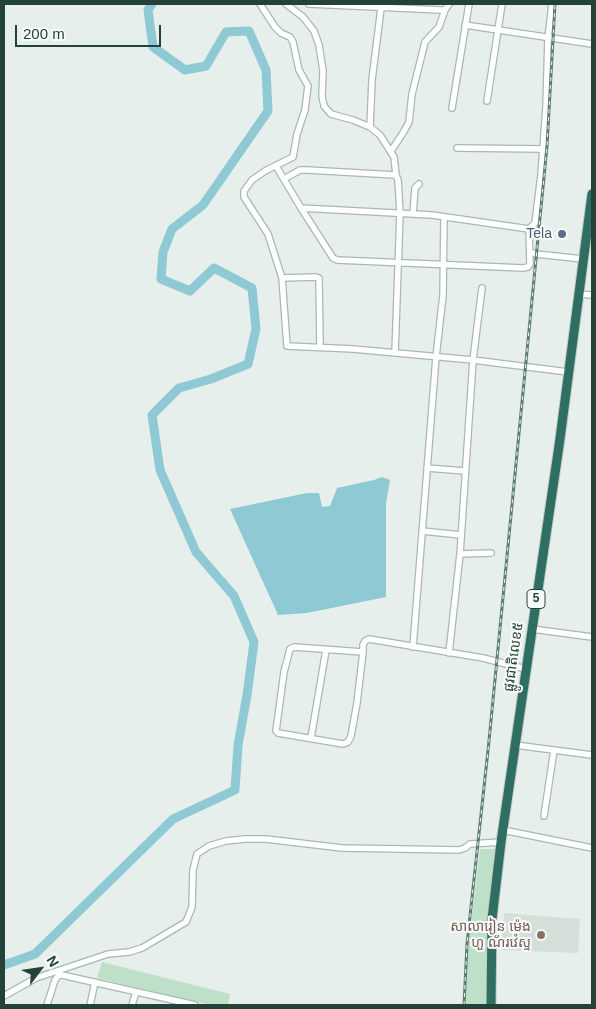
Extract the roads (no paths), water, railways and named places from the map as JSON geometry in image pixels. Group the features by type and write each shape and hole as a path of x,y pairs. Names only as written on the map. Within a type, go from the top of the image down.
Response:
{"highway":[{"name":"ផ្លូវជាតិលេខ៥","path":"491,1005 492,919 501,842 592,194"}],"street":[{"path":"260,4 275,27 294,42 298,70 308,86 293,157 252,180 244,191 244,197 268,234 282,278 288,346 473,360 568,372"},
{"path":"286,4 303,17 314,31 319,45 323,71 322,96 324,106 330,114 354,120 370,127 380,135 394,157 398,180 400,213 395,353"},
{"path":"309,4 445,10"},
{"path":"391,151 404,133 409,122 412,94 424,42 439,27 449,4"},
{"path":"452,108 469,4"},
{"path":"487,101 502,4"},
{"path":"276,166 333,258 337,260 528,267 530,264 529,229 535,223 544,149 548,38 552,4"},
{"path":"370,127 372,80 381,8"},
{"path":"466,25 592,44"},
{"path":"456,148 544,149"},
{"path":"284,179 300,170 393,174 396,176"},
{"path":"413,214 415,188 419,184"},
{"path":"301,208 413,214 529,229"},
{"path":"413,646 436,357 443,295 444,217"},
{"path":"530,252 583,259"},
{"path":"282,278 318,278 320,347"},
{"path":"450,653 460,554 473,360 482,288"},
{"path":"578,294 592,295"},
{"path":"427,468 465,470"},
{"path":"422,531 461,535"},
{"path":"460,554 491,552"},
{"path":"532,629 592,637"},
{"path":"363,652 294,647 290,649 284,672 276,731 280,734 343,744 350,739 365,641 369,639 483,658 526,669"},
{"path":"310,738 326,650"},
{"path":"516,745 592,755"},
{"path":"544,816 554,750"},
{"path":"504,830 592,848"},
{"path":"4,996 36,978 108,954 129,952 142,948 186,922 192,907 193,870 196,854 209,846 226,841 266,839 342,848 459,850 470,844 501,842"},
{"path":"47,1005 55,980 59,975 66,975 194,1005"},
{"path":"90,1005 95,982"},
{"path":"132,1005 136,992"}],"water":[{"path":"382,477 390,480 386,503 386,597 307,613 278,615 230,509 307,493 319,493 322,507 330,506 337,488"}],"waterway":[{"path":"4,965 35,954 173,819 235,790 238,745 254,642 234,596 196,552 160,470 152,415 179,388 211,379 248,364 256,329 252,288 214,268 190,291 161,279 163,252 172,229 203,205 268,111 266,70 249,31 226,32 206,66 185,70 153,47 148,10 152,4"}],"railway":[{"path":"464,1005 467,944 489,741 547,146 555,4"}],"place":[{"name":"Tela","path":"562,234"},
{"name":"សាលារៀន ម៉េង ហួ ណ័រវ៉េស្ទ","path":"541,935"}]}
